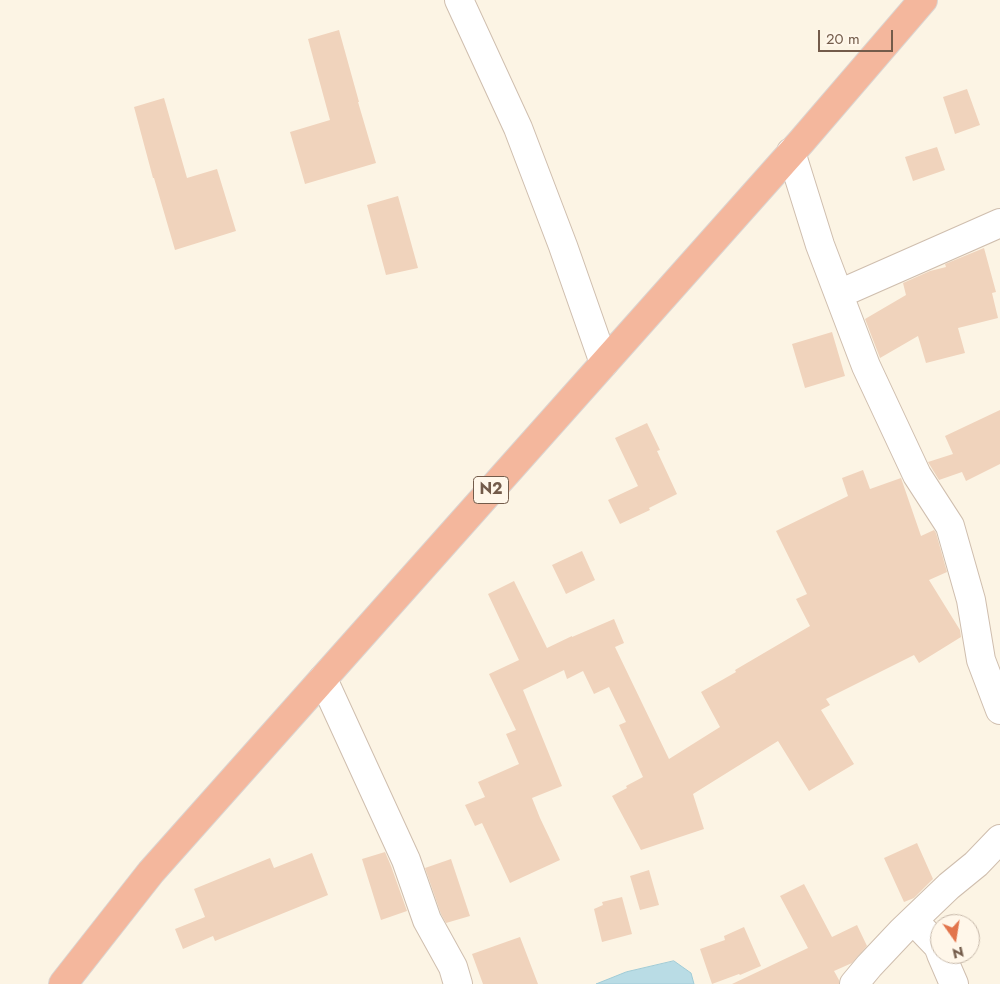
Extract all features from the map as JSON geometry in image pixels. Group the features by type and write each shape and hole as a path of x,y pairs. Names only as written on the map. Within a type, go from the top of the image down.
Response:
{"highway":[{"name":"N2","path":"63,984 151,872 791,152 923,0"}],"street":[{"path":"459,0 518,128 563,246 604,363"},
{"path":"791,152 820,244 866,366 917,475 950,526 971,600 981,660 1000,710"},
{"path":"839,294 1000,223"},
{"path":"323,679 406,860 427,920 454,968 458,984"},
{"path":"854,984 914,920 976,864 1000,839"},
{"path":"914,920 930,937"},
{"path":"946,964 954,984"}],"water":[{"path":"674,961 691,973 694,984 596,984 626,972"}],"building":[{"path":"339,30 376,163 305,184 290,132 330,120 308,39"},
{"path":"967,89 980,125 955,134 943,97"},
{"path":"164,98 187,178 217,169 236,231 175,250 134,107"},
{"path":"937,147 945,170 913,181 905,157"},
{"path":"398,196 418,268 386,275 367,205"},
{"path":"984,248 996,292 992,293 998,318 958,328 965,353 926,363 918,336 880,358 865,319 906,295 903,283 930,271 946,267 945,264"},
{"path":"832,332 845,376 805,388 792,344"},
{"path":"1000,410 1000,464 966,481 962,472 939,480 928,462 953,454 945,436"},
{"path":"647,423 660,450 657,451 677,494 649,508 650,510 620,524 608,500 638,486 615,438"},
{"path":"863,470 870,489 901,478 921,536 934,530 936,533 947,572 929,580 960,630 961,637 919,663 914,655 826,699 830,705 821,710 854,764 809,791 778,741 693,794 704,829 641,850 612,796 643,777 619,725 626,722 609,687 594,694 583,671 567,679 564,670 523,690 562,786 532,798 560,860 510,883 482,823 475,826 465,805 485,797 478,782 519,764 506,734 516,730 489,674 519,660 488,594 514,581 547,648 614,619 624,643 615,647 669,759 720,727 701,692 810,626 796,599 807,594 776,531 848,496 842,478"},
{"path":"582,551 595,580 566,594 552,565"},
{"path":"917,843 933,879 914,898 904,902 884,858"},
{"path":"385,852 407,911 381,920 362,859"},
{"path":"312,853 328,895 215,941 213,936 183,949 175,929 205,917 194,889 270,858 274,868"},
{"path":"451,859 470,916 446,923 425,868"},
{"path":"649,870 659,905 640,910 630,876"},
{"path":"804,884 832,937 857,925 867,946 852,963 834,971 839,984 732,984 808,948 780,896"},
{"path":"622,897 632,934 602,942 594,909 603,905 602,902"},
{"path":"744,927 761,966 712,984 700,949 725,940 724,936"},
{"path":"520,937 538,984 483,984 472,954"}]}
